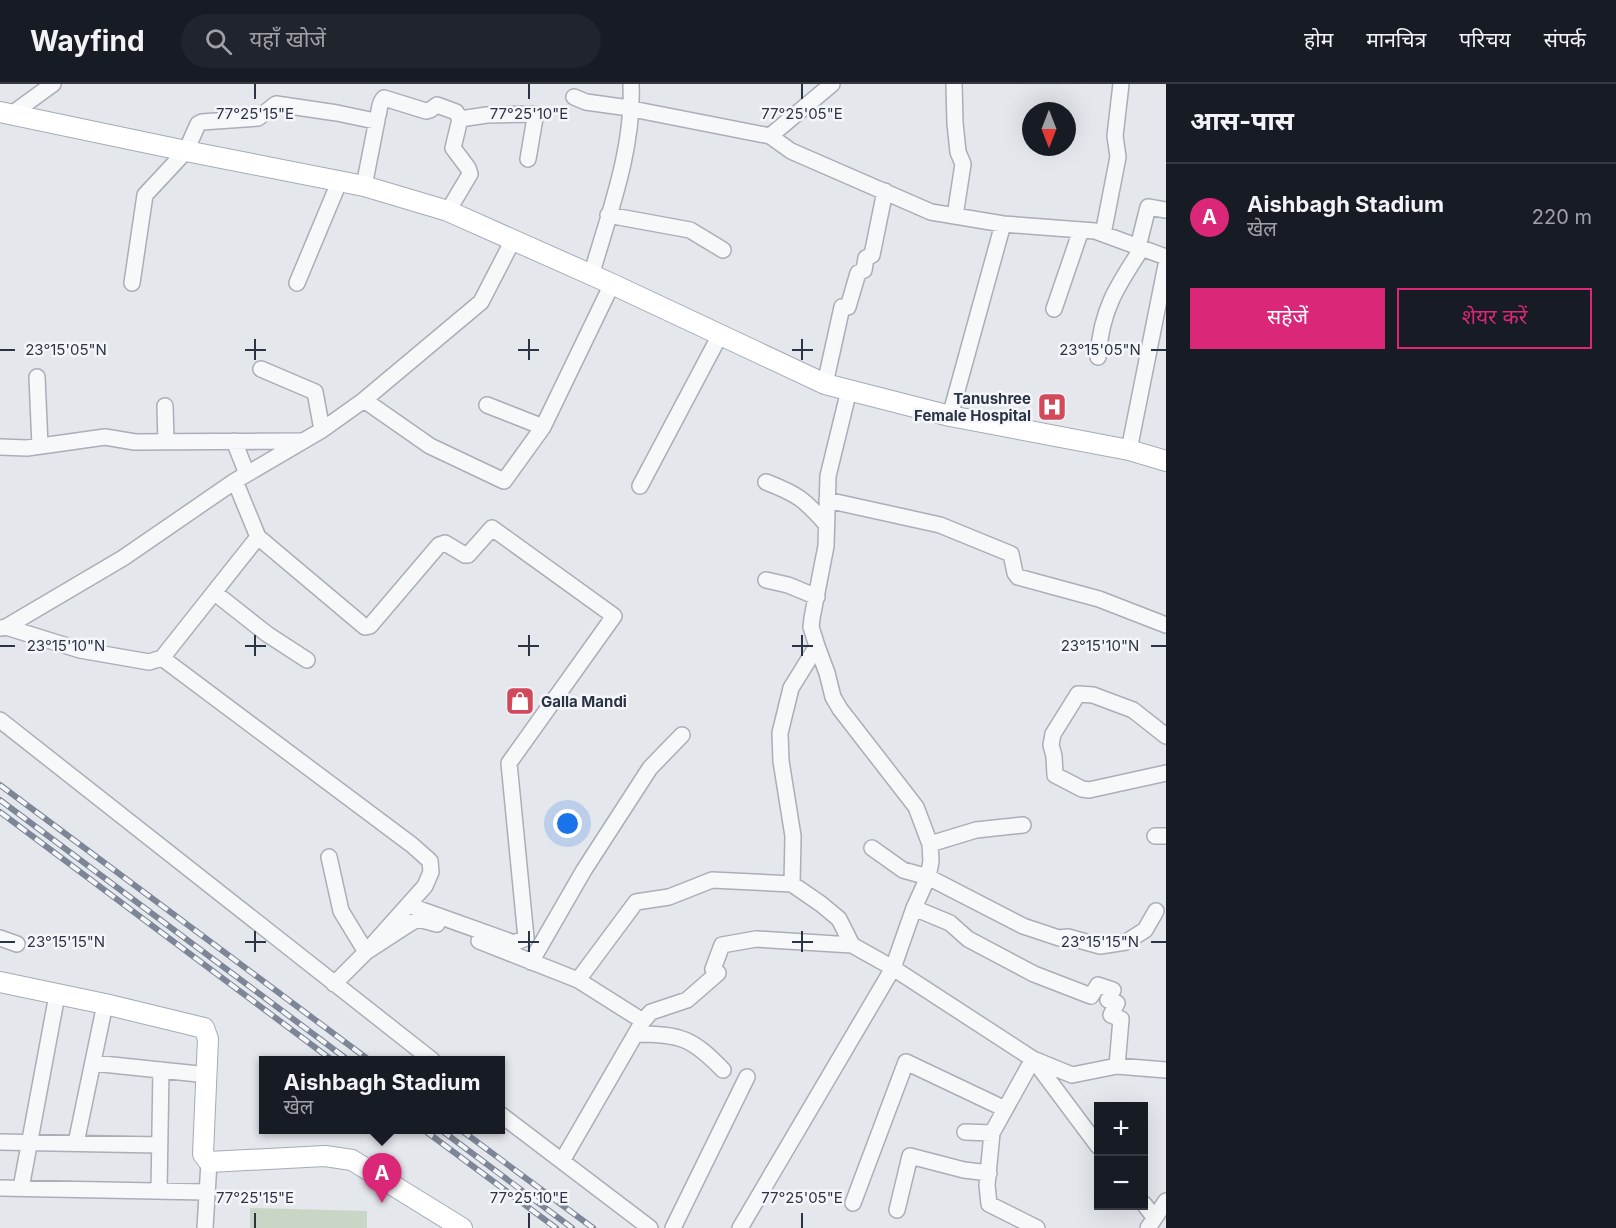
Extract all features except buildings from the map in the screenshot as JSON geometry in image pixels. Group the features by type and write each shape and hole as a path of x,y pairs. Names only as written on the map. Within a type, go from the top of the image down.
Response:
{"main road":[{"path":"7,112 186,151 340,180 448,211 612,284 825,384 950,416 1129,450 1166,461"},
{"path":"0,982 204,1028 207,1035 208,1076 203,1154 209,1162 325,1156 352,1160 462,1228"}],"street":[{"path":"7,112 34,89 53,84"},
{"path":"591,276 625,154 632,110 631,84"},
{"path":"770,136 832,84"},
{"path":"954,84 958,152 963,164 955,216"},
{"path":"1103,234 1118,157 1115,136 1121,84"},
{"path":"381,91 387,98 426,111 438,105 456,112 460,119 453,148 470,174 448,211"},
{"path":"364,186 381,91"},
{"path":"574,98 770,136 791,151 931,212 1003,224 1103,234 1166,257"},
{"path":"132,283 145,195 186,151 198,124 258,118 276,104 377,120"},
{"path":"460,119 487,115 533,114 535,118 528,159"},
{"path":"297,283 340,180"},
{"path":"825,384 842,307 848,307 858,273 864,270 866,258 873,255 885,191"},
{"path":"1098,357 1100,331 1106,310 1140,248 1148,208 1166,210"},
{"path":"608,215 690,231 723,250"},
{"path":"950,416 1003,224"},
{"path":"1054,309 1081,230"},
{"path":"3,627 123,558 241,478 322,430 364,400 481,302 513,240"},
{"path":"1129,450 1166,266"},
{"path":"364,400 430,446 504,481 543,428 612,284"},
{"path":"640,486 720,335"},
{"path":"261,369 315,392 322,430"},
{"path":"37,377 40,446"},
{"path":"740,1228 893,968 914,908 928,877 931,861 930,844 916,807 833,697 811,627 824,564 828,476 849,390"},
{"path":"487,405 543,428"},
{"path":"165,406 166,442"},
{"path":"0,447 40,446 105,437 135,442 301,441"},
{"path":"234,441 241,478 258,537 365,627 370,626 439,545 445,543 468,555 492,528 614,616 509,763 526,938 514,943 408,905"},
{"path":"766,482 793,493 807,502 826,524"},
{"path":"827,500 959,531 1011,554 1018,577 1099,599 1166,625"},
{"path":"3,627 80,650 149,662 162,658 258,537"},
{"path":"766,580 788,585 817,597"},
{"path":"215,593 267,634 307,660"},
{"path":"792,884 794,836 780,733 791,688 817,646"},
{"path":"162,658 324,777 412,844 430,861 431,872 425,886 334,984"},
{"path":"1166,736 1133,710 1093,695 1078,694 1053,734 1051,745 1055,775 1082,789 1089,790 1166,773"},
{"path":"0,720 427,1056"},
{"path":"531,962 584,870 650,768 682,735"},
{"path":"930,844 976,830 1023,825"},
{"path":"872,848 903,870 928,877 1029,929 1059,938 1100,946 1114,945 1133,939 1144,930 1156,911"},
{"path":"329,857 341,911 366,952"},
{"path":"578,980 636,902 669,897 712,880 792,884 839,919 852,945"},
{"path":"914,908 950,923 968,939 1034,974 1091,996 1098,985 1113,990 1108,1000 1117,1003 1111,1015 1121,1019 1117,1066"},
{"path":"366,952 418,919 428,921 578,980 640,1028 686,1039 706,1052 723,1070"},
{"path":"0,938 17,944"},
{"path":"562,1161 651,1012 687,1000 718,973 712,969 722,945 756,939 852,945 893,968 1034,1059 1072,1075 1117,1066 1166,1070"},
{"path":"21,1188 57,995"},
{"path":"76,1143 105,1004"},
{"path":"1034,1059 992,1133 988,1173 989,1204 1037,1228"},
{"path":"1034,1059 1094,1141"},
{"path":"853,1203 906,1062 1005,1109"},
{"path":"93,1063 208,1076"},
{"path":"159,1191 160,1070"},
{"path":"673,1228 747,1077"},
{"path":"505,1117 650,1228"},
{"path":"965,1132 992,1133"},
{"path":"0,1142 159,1145"},
{"path":"897,1210 910,1156 963,1170 988,1173"},
{"path":"205,1228 209,1162"},
{"path":"0,1188 206,1192"},
{"path":"1151,1222 1166,1201"}],"green space":[{"path":"250,1208 367,1211 367,1228 250,1228"}],"railway":[{"path":"0,785 364,1056"},
{"path":"0,800 343,1056"},
{"path":"0,812 327,1056"},
{"path":"429,1134 556,1228"},
{"path":"446,1134 572,1228"},
{"path":"466,1134 593,1228"}],"place":[{"name":"Tanushree Female Hospital","path":"1052,407"},
{"name":"Galla Mandi","path":"520,701"},
{"name":"Aishbagh Stadium","path":"382,1203"}]}
